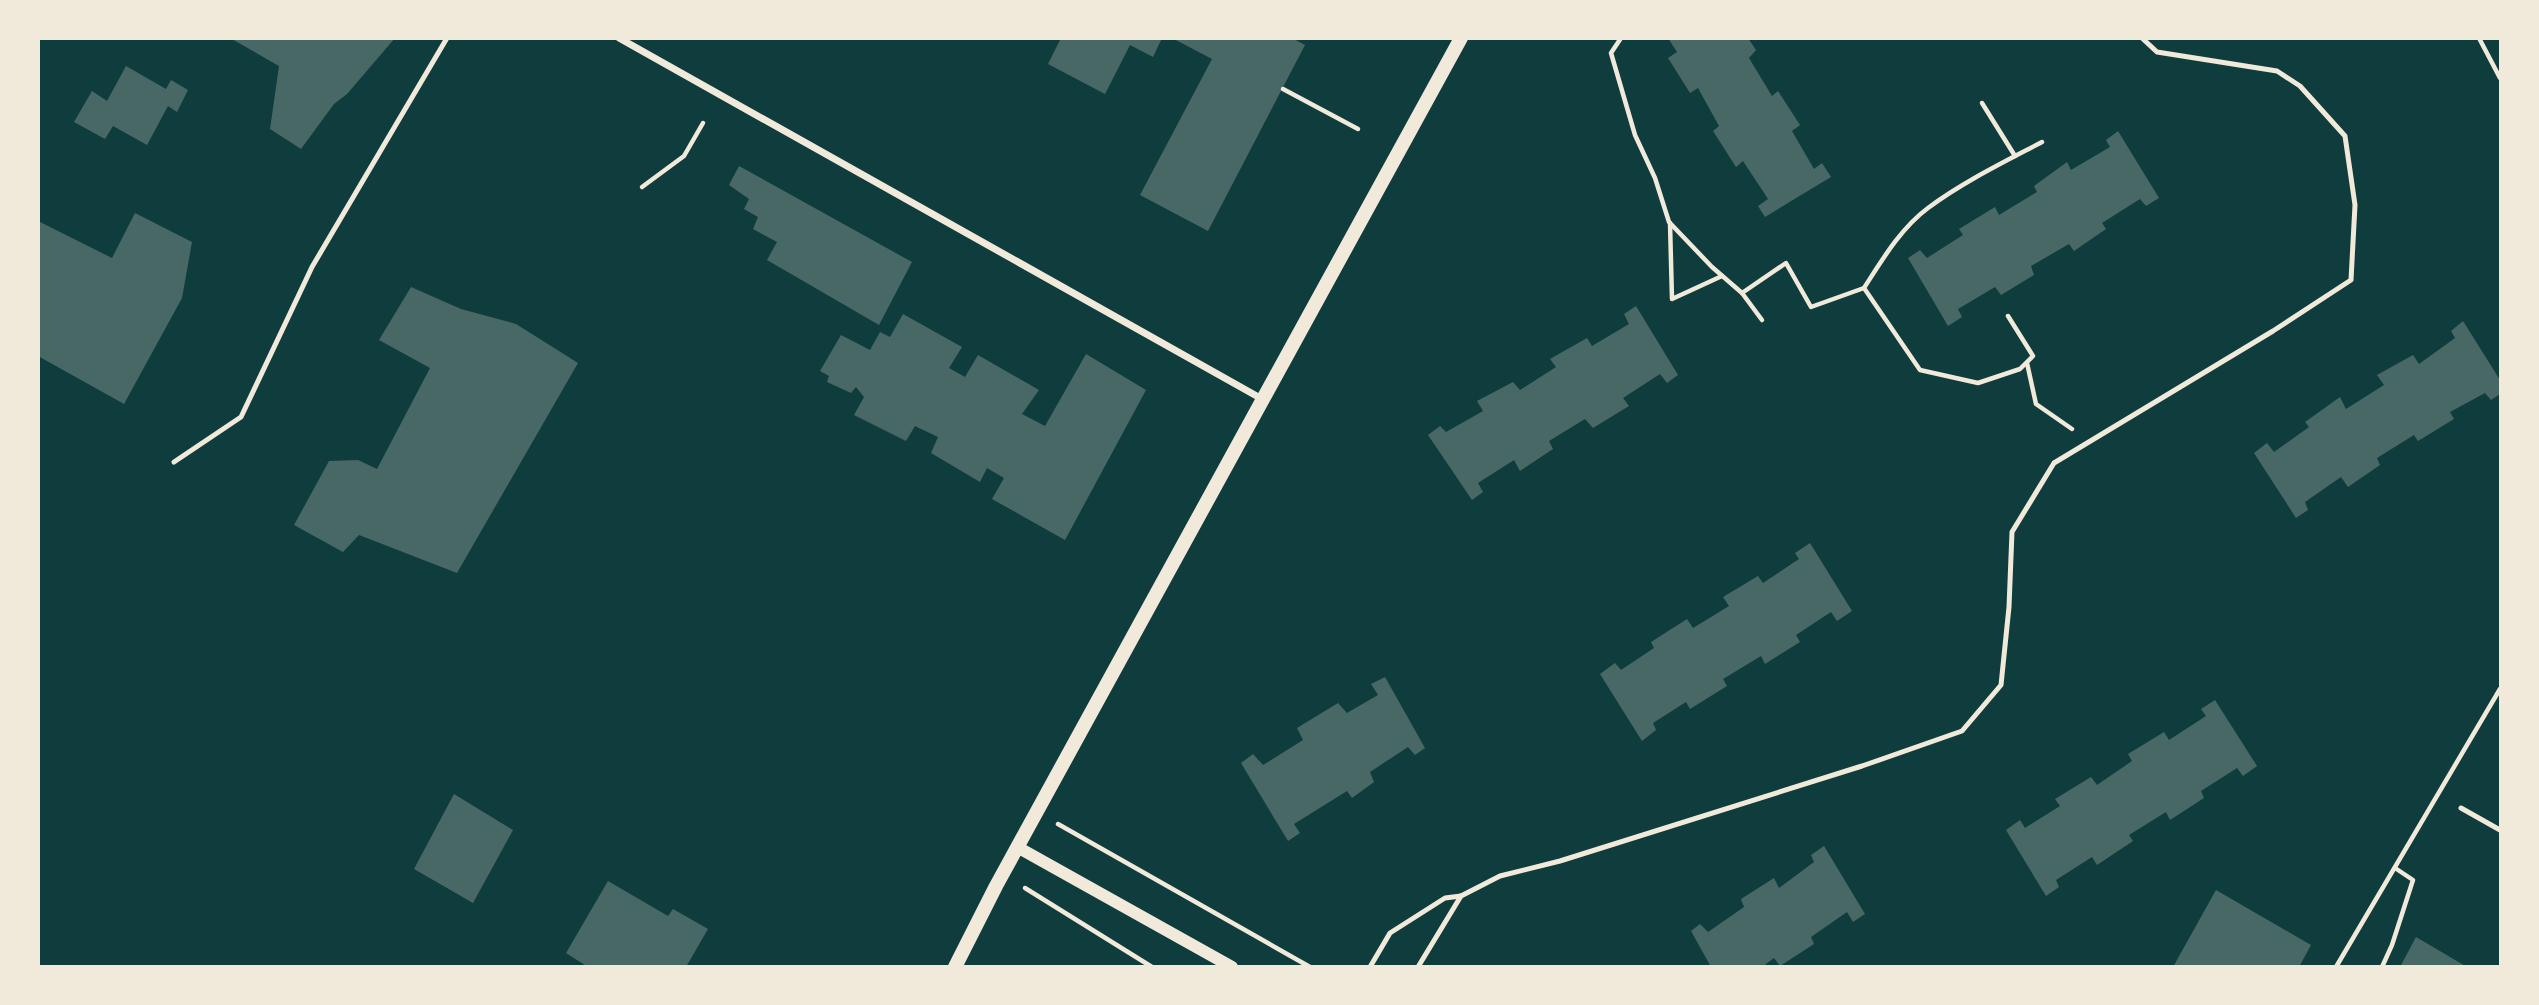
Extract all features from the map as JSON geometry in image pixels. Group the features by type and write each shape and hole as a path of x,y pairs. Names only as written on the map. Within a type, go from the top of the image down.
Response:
{"main road":[{"path":"955,967 1461,38"}],"street":[{"path":"619,38 1262,399"},
{"path":"1019,848 1232,967"}],"lane":[{"path":"174,462 241,417 313,267 447,38"},
{"path":"1370,967 1390,933 1445,898 1461,896 1500,876 1560,861 1862,766 1962,731 2001,685 2009,607 2012,532 2054,463 2273,331 2351,280 2355,205 2345,136 2300,86 2277,71 2157,52 2142,38"},
{"path":"2460,808 2501,831"},
{"path":"1418,967 1461,896"}],"path":[{"path":"1621,38 1611,53 1635,135 1655,178 1670,223 1672,299 1722,276"},
{"path":"2479,38 2501,78"},
{"path":"1283,89 1358,129"},
{"path":"1982,103 2015,156"},
{"path":"642,187 684,156 703,123"},
{"path":"1742,293 1786,264 1811,307 1864,288 1888,249 1927,209 2042,142"},
{"path":"1670,223 1742,293 1762,320"},
{"path":"1864,288 1920,370 1978,383 2020,369 2034,356 2008,316"},
{"path":"2027,362 2036,404 2073,430 2085,445"},
{"path":"2336,967 2501,689"},
{"path":"1038,811 1310,967"},
{"path":"2382,967 2413,880 2395,868"},
{"path":"1003,875 1053,903 1067,915 1152,967"}],"building":[{"path":"230,38 395,38 347,94 334,104 301,149 270,129 279,66"},
{"path":"1061,38 1162,38 1153,57 1130,45 1105,94 1048,64"},
{"path":"1172,38 1292,38 1305,45 1208,231 1140,195 1212,59"},
{"path":"1668,38 1748,38 1756,50 1749,58 1772,96 1778,91 1800,125 1792,131 1814,169 1822,163 1831,177 1765,217 1758,206 1768,199 1743,161 1736,167 1713,131 1719,126 1698,88 1690,93 1668,58 1677,52"},
{"path":"126,66 166,89 171,80 188,90 177,112 168,106 147,145 113,126 105,139 74,122 92,91 107,101"},
{"path":"2118,131 2159,198 2146,206 2140,199 2102,223 2106,229 2074,251 2069,244 2031,266 2034,275 2001,295 1995,287 1958,309 1962,317 1948,326 1908,258 1920,250 1927,258 1963,235 1959,229 1995,207 1999,215 2037,192 2034,186 2067,162 2071,170 2110,147 2106,140"},
{"path":"739,166 912,262 879,325 767,260 777,242 753,229 758,217 744,209 749,199 729,185"},
{"path":"135,213 192,242 182,298 124,404 38,356 38,221 112,258"},
{"path":"411,287 461,309 516,324 578,363 457,573 359,535 343,552 294,525 329,461 358,460 377,469 430,368 379,340"},
{"path":"1636,306 1678,375 1667,383 1660,374 1623,398 1629,406 1593,428 1585,419 1549,441 1553,449 1520,471 1514,460 1478,483 1483,492 1472,500 1428,435 1440,426 1446,432 1483,411 1477,401 1513,382 1520,390 1556,367 1550,359 1587,338 1592,346 1629,324 1624,314"},
{"path":"903,314 962,347 949,368 965,377 978,355 1039,390 1022,414 1045,426 1086,354 1146,390 1065,540 992,499 1004,478 987,468 980,482 931,453 938,437 915,426 906,441 854,415 864,397 856,387 851,393 827,382 829,376 820,371 841,335 870,350 880,332 890,337"},
{"path":"2463,321 2500,380 2500,394 2491,400 2485,393 2450,412 2454,419 2418,441 2414,435 2377,458 2380,465 2348,487 2341,477 2305,502 2308,510 2296,518 2254,453 2267,443 2274,452 2309,427 2305,422 2340,397 2346,409 2384,385 2377,375 2413,355 2419,364 2455,338 2451,331"},
{"path":"1810,543 1852,611 1837,621 1831,612 1796,635 1800,642 1765,664 1761,656 1723,679 1727,686 1690,709 1686,702 1653,723 1656,730 1642,741 1600,674 1615,663 1621,670 1654,648 1651,642 1687,619 1693,628 1729,606 1723,597 1758,576 1763,583 1799,559 1795,553"},
{"path":"1385,677 1425,748 1415,755 1408,747 1370,772 1374,782 1352,798 1347,791 1294,824 1300,833 1288,841 1241,763 1253,754 1263,765 1303,740 1297,728 1338,703 1347,713 1378,695 1371,684"},
{"path":"2215,700 2257,766 2243,776 2237,768 2201,791 2204,798 2170,820 2166,812 2129,835 2133,841 2097,865 2092,857 2056,880 2059,887 2046,896 2006,830 2020,820 2025,828 2060,806 2055,799 2091,777 2097,785 2132,761 2128,754 2164,732 2169,740 2206,716 2201,709"},
{"path":"454,794 513,830 473,903 414,869"},
{"path":"1824,846 1865,914 1853,922 1847,912 1811,937 1814,944 1780,966 1774,958 1762,967 1711,967 1691,931 1700,924 1708,932 1744,907 1741,899 1774,878 1779,888 1814,862 1811,855"},
{"path":"608,881 668,916 673,909 708,929 686,967 588,967 566,953"},
{"path":"2216,890 2311,945 2299,967 2173,967"},
{"path":"2416,937 2467,967 2400,967"}]}
